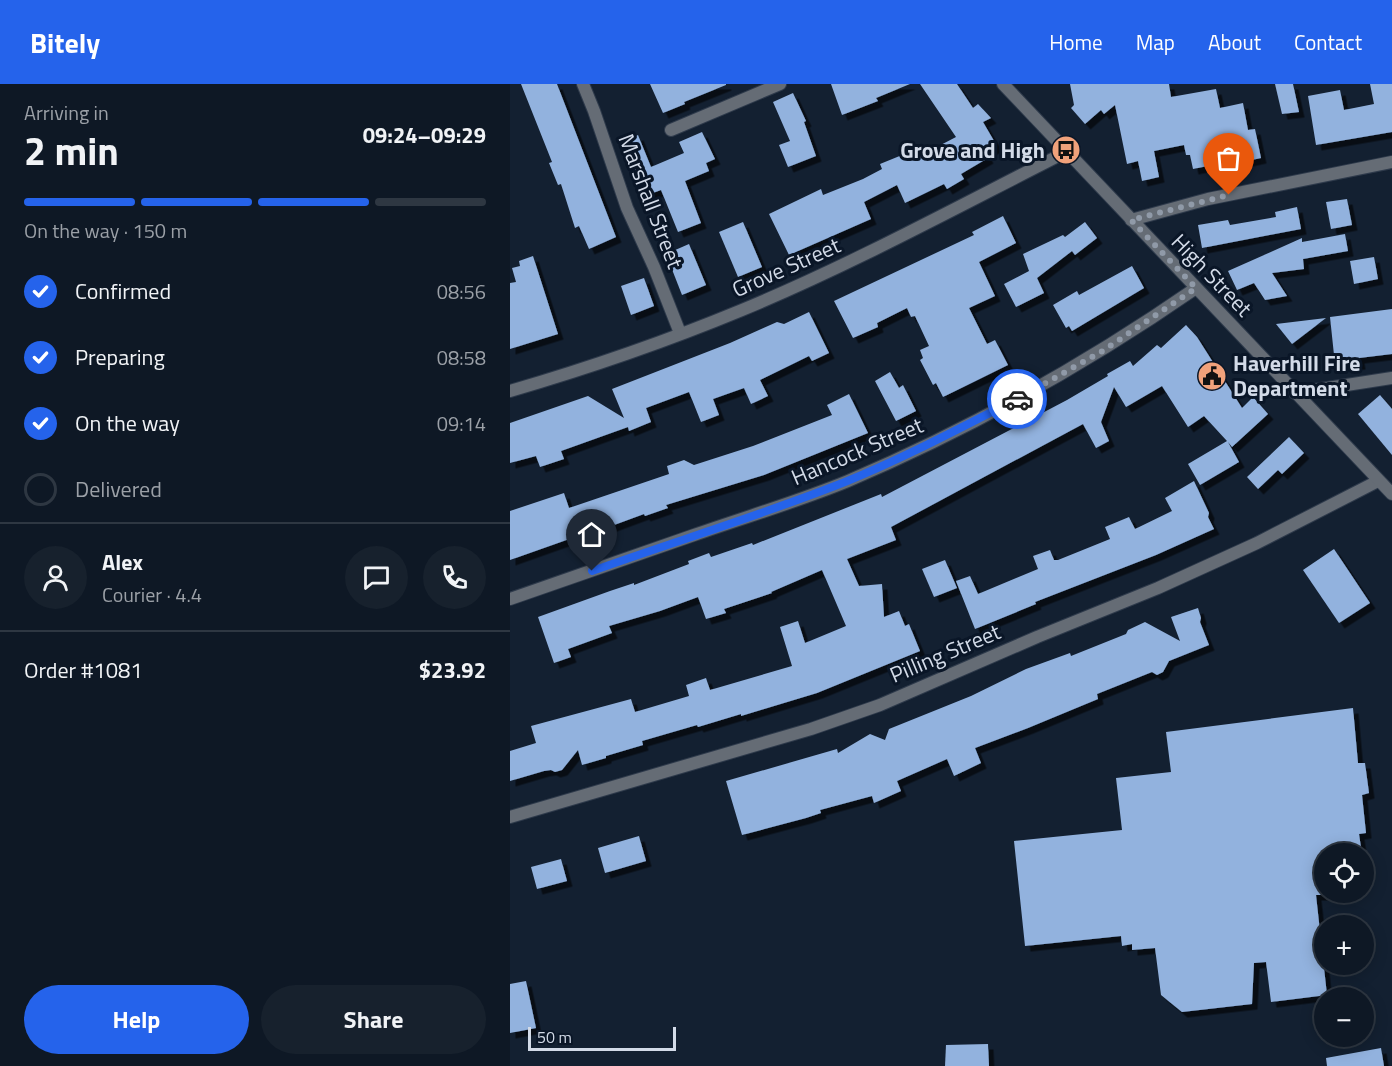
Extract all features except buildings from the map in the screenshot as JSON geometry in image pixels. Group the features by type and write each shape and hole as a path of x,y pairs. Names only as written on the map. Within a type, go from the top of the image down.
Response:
{"street":[{"name":"Marshall Street","path":"583,84 627,208 654,267 680,333"},
{"path":"672,130 780,84"},
{"name":"High Street","path":"1003,84 1392,494"},
{"name":"Grove Street","path":"510,391 560,377 743,309 868,252 1066,152"},
{"path":"1131,220 1208,199 1392,162"},
{"name":"Hancock Street","path":"510,599 765,512 846,481 924,446 1042,387 1101,352 1196,288"},
{"path":"1295,393 1392,378"},
{"name":"Pilling Street","path":"510,817 801,732 880,705 1179,579 1257,543 1378,481"}],"way so far":[{"path":"1017,399 1101,352 1196,288 1131,220 1229,195"}],"place":[{"name":"Grove and High","path":"1066,150"},
{"name":"Haverhill Fire Department","path":"1212,376"}],"route":[{"path":"592,571 765,512 846,481 924,446 1017,399"}]}
